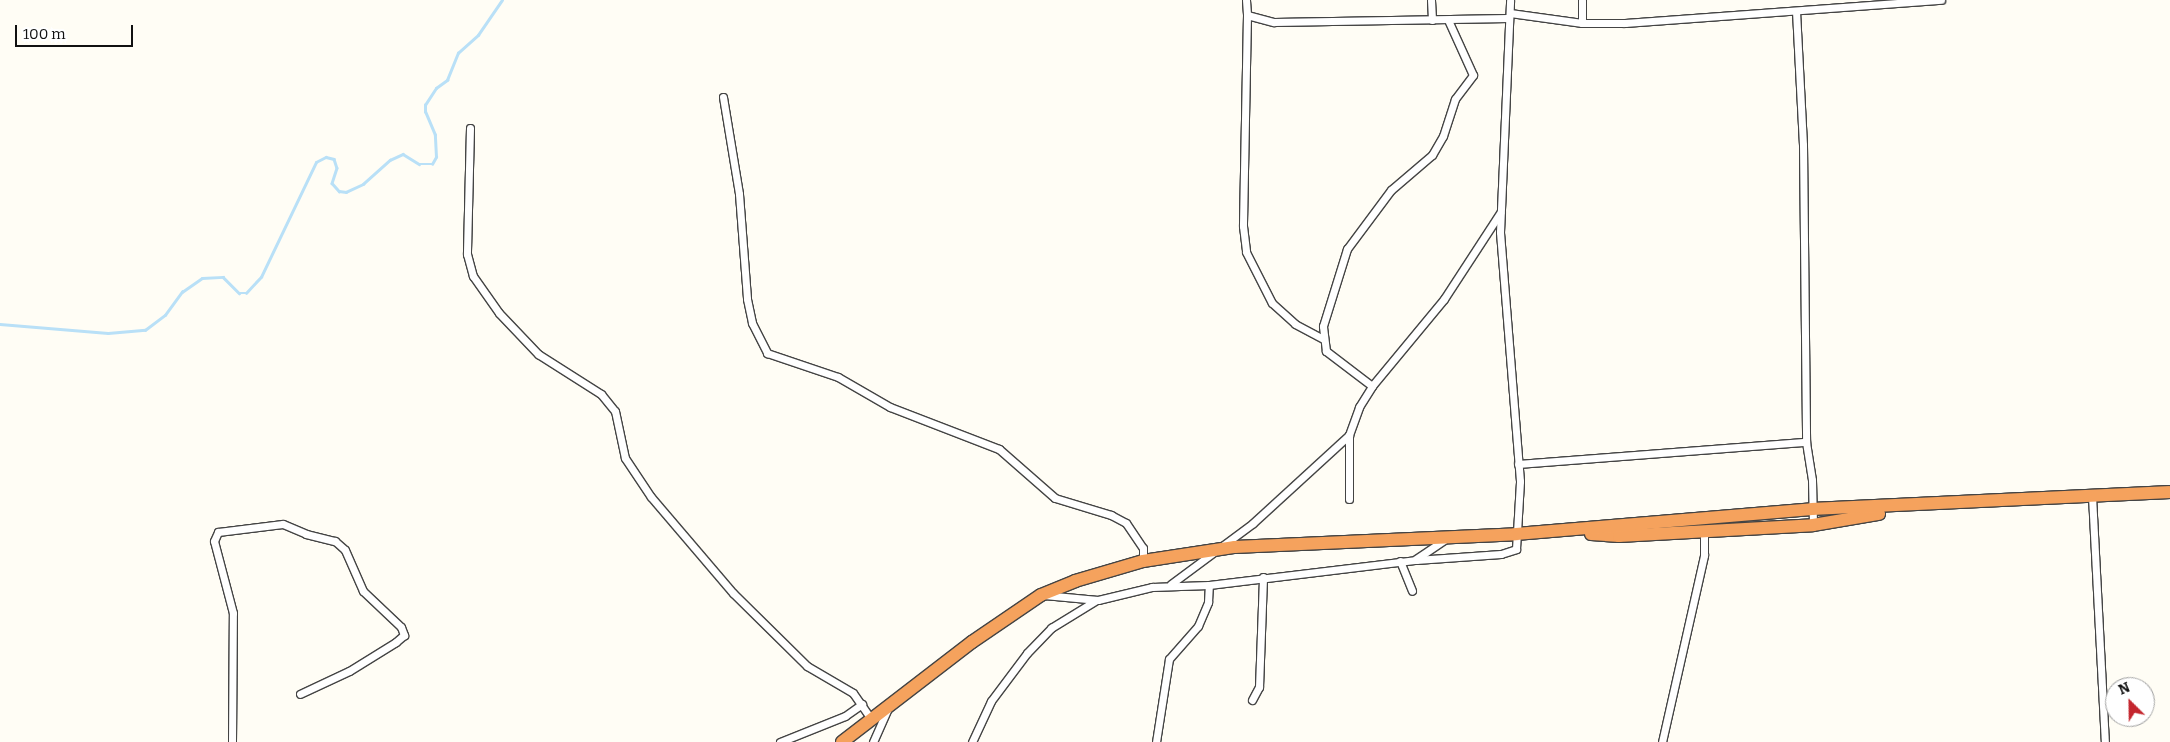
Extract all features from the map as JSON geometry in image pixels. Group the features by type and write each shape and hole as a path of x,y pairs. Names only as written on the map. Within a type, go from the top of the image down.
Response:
{"highway":[{"path":"842,742 889,705 1041,595 1076,581 1143,561 1218,548 1541,532 1619,536 1812,509 1926,506 2170,492"},
{"path":"1704,524 1812,525 1926,506"}],"street":[{"path":"1246,0 1243,226 1246,252 1272,303 1295,324 1323,339"},
{"path":"1431,0 1432,20"},
{"path":"972,742 992,701 1027,653 1062,620 1098,600 1171,584 1209,585 1400,561 1509,552 1516,549 1520,496 1501,250 1510,0"},
{"path":"1582,0 1582,23"},
{"path":"1247,14 1274,22 1295,24 1448,20 1509,16 1582,23 1625,23 1941,0"},
{"path":"1796,11 1803,145 1806,442 1812,525"},
{"path":"1372,386 1326,352 1323,339 1330,296 1347,249 1392,190 1432,155 1443,136 1455,99 1473,75 1448,20"},
{"path":"723,97 736,169 747,300 752,323 767,353 838,377 890,407 999,449 1055,498 1126,523 1141,542 1143,561"},
{"path":"470,128 467,254 473,276 499,313 538,354 601,394 615,411 625,458 651,497 733,592 807,666 853,693 871,719"},
{"path":"1349,499 1348,435 1353,418 1372,386 1439,306 1501,211"},
{"path":"1171,584 1253,523 1348,435"},
{"path":"1518,464 1806,442"},
{"path":"2092,496 2105,742"},
{"path":"232,742 233,613 214,541 218,532 283,524 306,534 340,543 363,590 401,627 404,635 396,642 349,671 300,694"},
{"path":"1662,742 1704,555 1704,524"},
{"path":"1416,560 1448,537"},
{"path":"1400,561 1412,591"},
{"path":"1252,700 1259,687 1263,577"},
{"path":"1156,742 1169,658 1198,626 1208,602 1209,585"},
{"path":"1041,595 1098,600"},
{"path":"780,742 845,716 862,704"},
{"path":"873,742 885,721 889,705"}],"waterway":[{"path":"0,324 108,333 145,330 165,315 182,292 202,278 223,277 239,293 246,293 261,277 316,162 326,157 334,159 337,168 332,183 339,191 346,192 363,184 390,160 403,154 419,164 432,164 436,157 435,135 425,112 425,105 436,88 447,80 458,53 478,35 502,0"}]}
